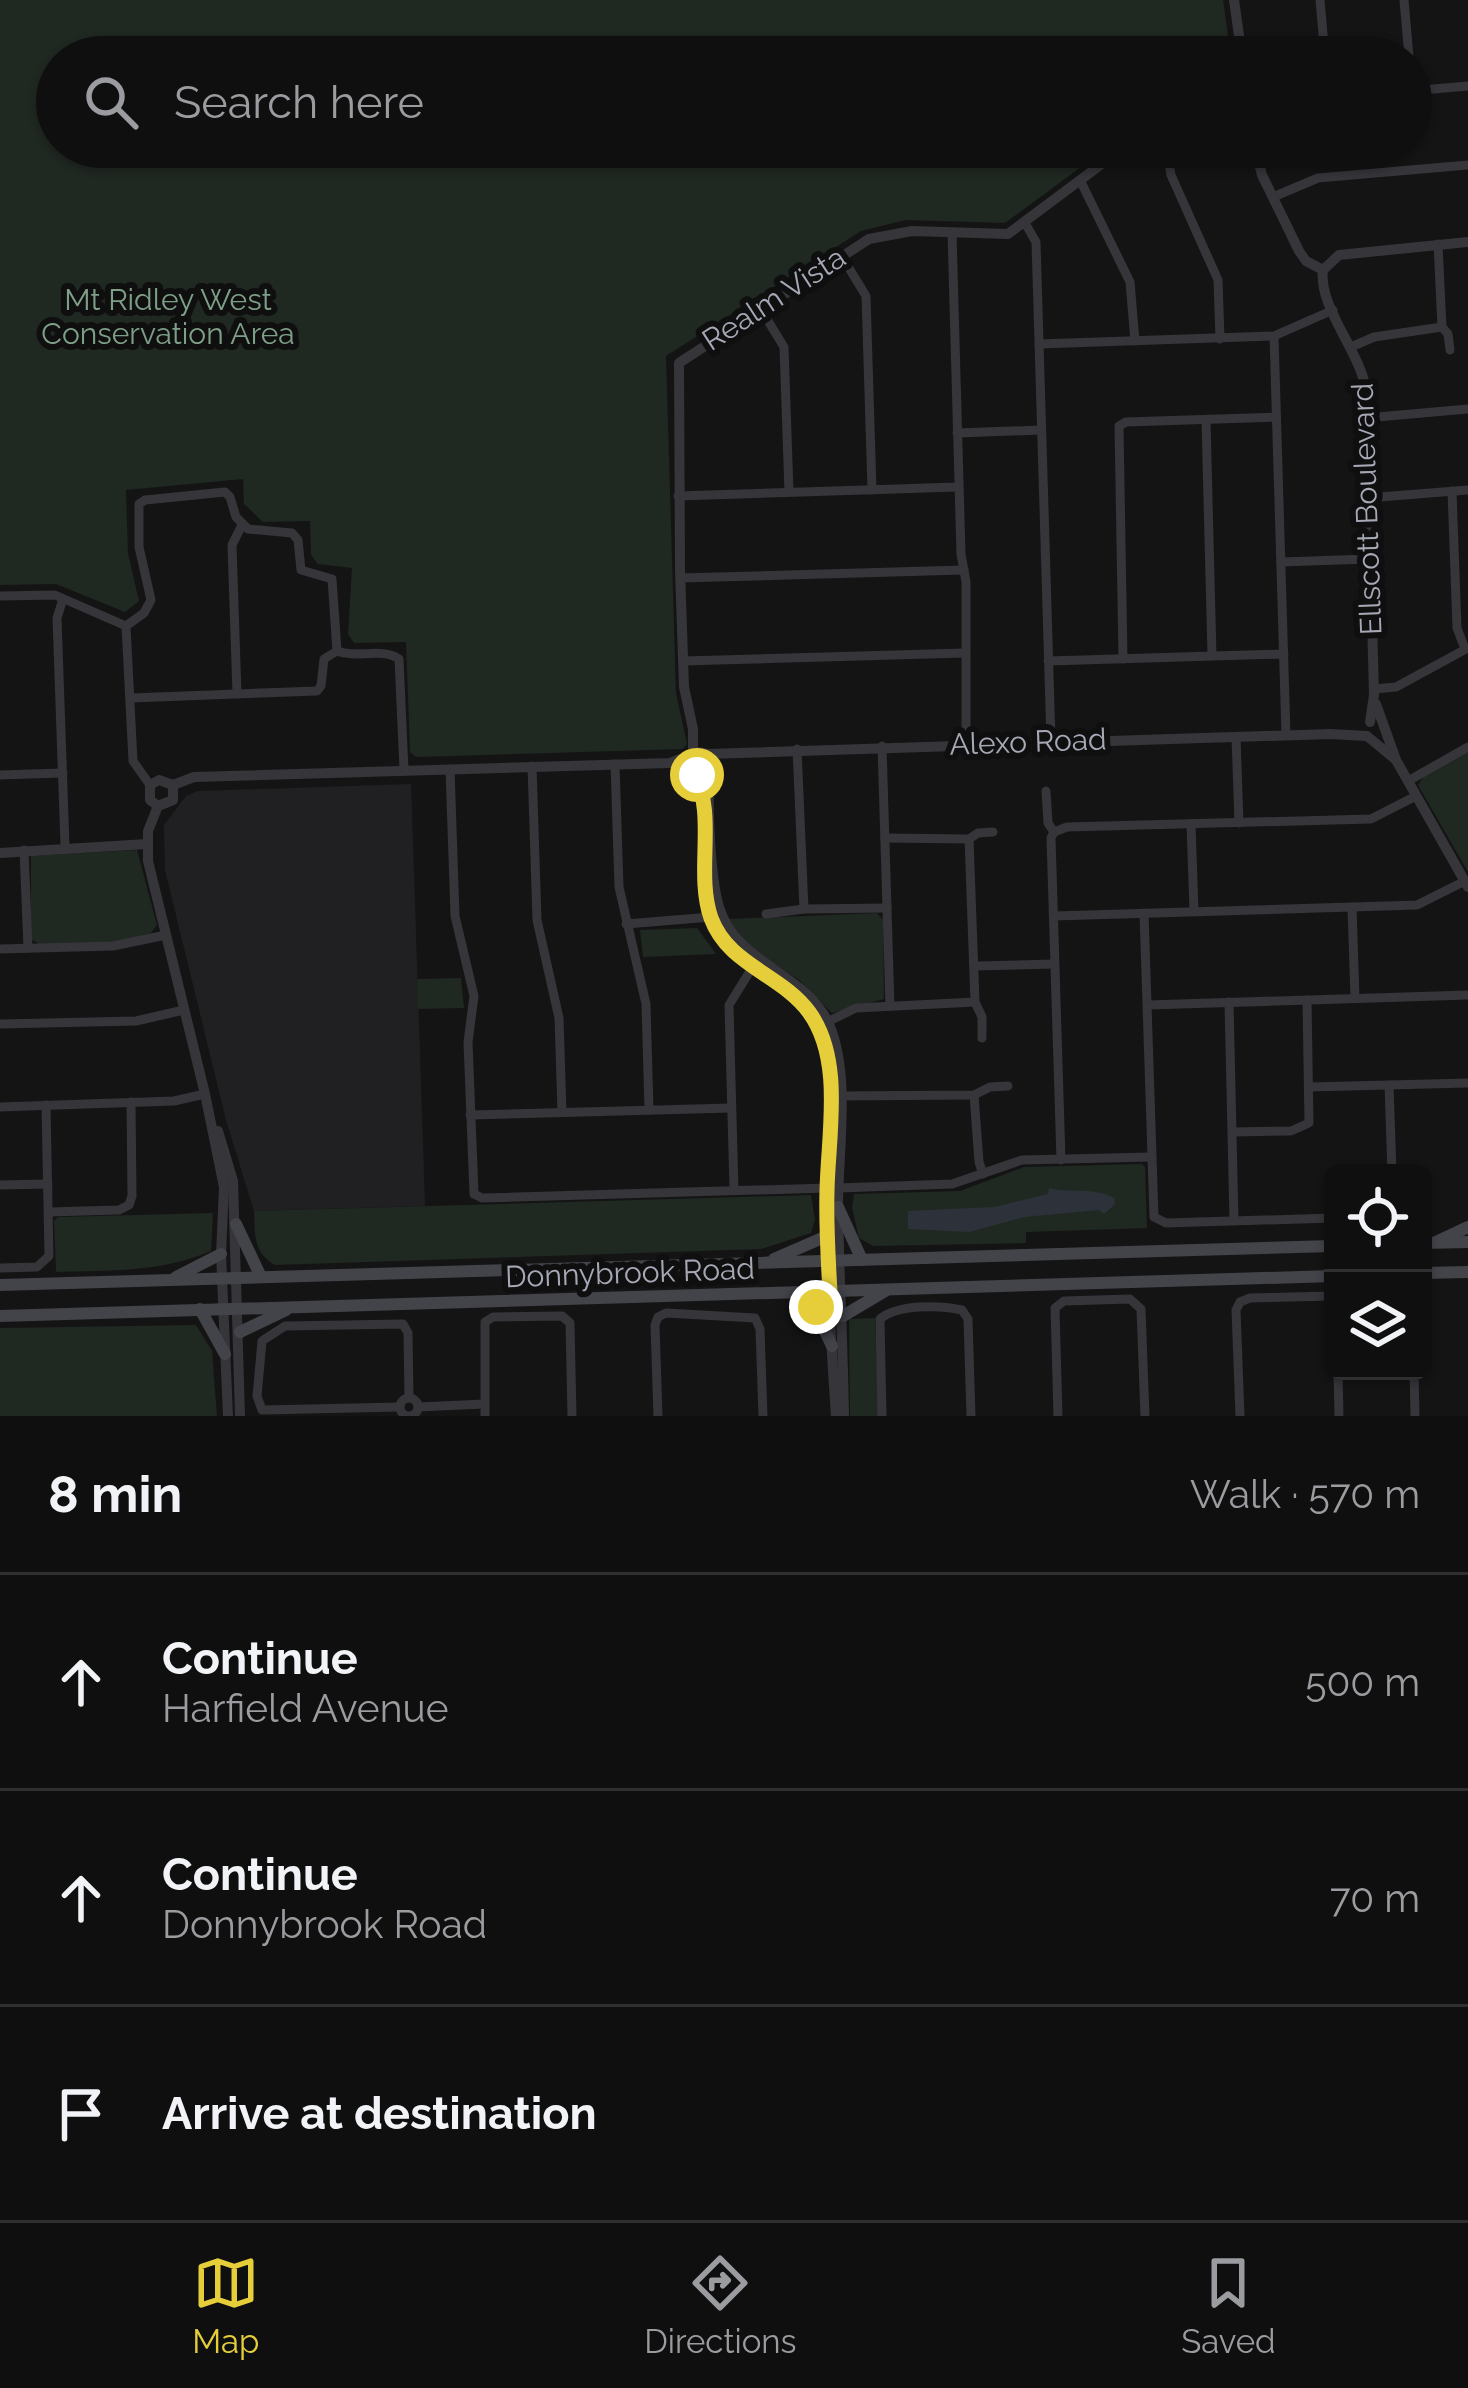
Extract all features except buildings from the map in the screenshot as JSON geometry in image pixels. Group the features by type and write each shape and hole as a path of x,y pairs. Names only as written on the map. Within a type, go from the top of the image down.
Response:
{"main road":[{"path":"838,1208 862,1260"},
{"path":"236,1224 261,1277"},
{"path":"1432,1242 1468,1227"},
{"path":"762,1263 827,1236"},
{"path":"1432,1243 1468,1242"},
{"name":"Donnybrook Road","path":"0,1286 1324,1246"},
{"path":"169,1280 221,1254"},
{"path":"1432,1273 1468,1272"},
{"name":"Donnybrook Road","path":"0,1316 1324,1276"},
{"path":"843,1316 886,1290"},
{"path":"806,1292 832,1346"},
{"path":"240,1331 293,1307"},
{"path":"200,1310 225,1354"}],"street":[{"path":"1234,0 1239,36"},
{"path":"1320,0 1323,36"},
{"path":"1403,0 1406,36"},
{"path":"1432,88 1468,86"},
{"path":"1432,167 1468,164"},
{"name":"Realm Vista","path":"703,758 693,729 683,661 679,362 869,239 897,232 1001,235 1025,223 1098,168"},
{"path":"1170,168 1218,280 1220,339"},
{"path":"1263,168 1302,257 1323,270 1339,255 1468,242"},
{"path":"1273,197 1318,178 1425,168"},
{"path":"1080,181 1130,282 1135,341"},
{"path":"1025,223 1036,242 1051,741"},
{"path":"952,233 958,487 968,642 964,653 966,744"},
{"path":"1438,244 1442,327"},
{"path":"842,255 866,296 872,490"},
{"name":"Ellscott Boulevard","path":"1323,270 1323,287 1365,381 1375,730"},
{"path":"760,308 784,347 789,492"},
{"path":"1039,344 1274,336 1333,310"},
{"path":"1352,346 1374,337 1442,327"},
{"path":"1442,327 1450,350"},
{"path":"1274,336 1286,735"},
{"path":"1366,418 1468,410"},
{"path":"1124,659 1117,430 1126,422 1276,417"},
{"path":"1206,420 1212,656"},
{"path":"957,433 1041,430"},
{"path":"678,496 958,487"},
{"path":"1367,498 1468,490"},
{"path":"1374,692 1396,687 1466,649 1457,628 1452,491"},
{"path":"126,626 148,609 151,600 139,548 142,501 224,492 242,525 254,532 292,533 298,540 301,570 332,579 337,650"},
{"path":"237,694 232,545 242,525"},
{"path":"1281,562 1369,559"},
{"path":"680,578 964,571"},
{"path":"0,596 50,594 126,626"},
{"path":"63,598 57,618 64,846"},
{"path":"126,626 133,760 150,785 150,800 158,806"},
{"path":"131,698 317,691 322,686 324,659 337,650"},
{"path":"337,650 389,653 399,659 404,770"},
{"path":"683,661 964,653"},
{"path":"1048,662 1284,654"},
{"path":"1054,916 1422,905 1466,884 1375,730"},
{"name":"Alexo Road","path":"173,785 194,777 670,763 797,749 1375,730"},
{"path":"1236,736 1239,823"},
{"path":"882,746 890,1006"},
{"path":"1408,781 1468,748"},
{"path":"797,749 804,909"},
{"path":"692,771 701,775 703,758"},
{"path":"692,771 703,758"},
{"path":"703,758 718,905 754,963"},
{"name":"Alexo Road","path":"670,763 692,771"},
{"path":"615,764 619,887 646,1004 649,1110"},
{"path":"532,766 537,920 559,1018 562,1112"},
{"path":"450,769 455,916 474,999 468,1042 472,1186 477,1197 952,1184 1022,1160 1152,1157"},
{"path":"692,771 703,799 705,883 719,933 754,963 797,985 836,1046 833,1188 827,1236 834,1261"},
{"path":"0,775 62,773"},
{"path":"150,785 159,780 173,785 173,800 158,806"},
{"path":"1046,791 1048,823 1054,832 1060,1160"},
{"path":"1054,832 1067,826 1371,819 1416,796"},
{"path":"158,806 147,844 224,1187 221,1254 230,1278"},
{"path":"1191,824 1194,911"},
{"path":"885,838 969,839 993,832"},
{"path":"969,839 975,1002 982,1016 982,1038"},
{"path":"0,853 147,844"},
{"path":"24,850 28,948"},
{"path":"1352,907 1355,998"},
{"path":"766,914 887,908"},
{"path":"1144,913 1156,1220 1324,1218"},
{"path":"626,924 711,917"},
{"path":"0,950 113,946 166,935"},
{"path":"734,1190 729,1005 754,963"},
{"path":"976,966 1054,964"},
{"path":"1148,1005 1468,995"},
{"path":"1233,1132 1305,1127 1310,1116 1307,1000"},
{"path":"823,1024 849,1009 975,1002"},
{"path":"1229,1002 1234,1221"},
{"path":"0,1024 136,1021 184,1010"},
{"path":"1310,1087 1468,1083"},
{"path":"1389,1085 1391,1164"},
{"path":"835,1096 974,1095 990,1087 1008,1086"},
{"path":"0,1107 174,1101 205,1094"},
{"path":"205,1094 229,1160 236,1224 225,1354 227,1416"},
{"path":"974,1095 983,1174"},
{"path":"49,1212 119,1210 129,1205 130,1102"},
{"path":"0,1268 45,1263 50,1252 46,1106"},
{"path":"470,1115 731,1108"},
{"path":"0,1185 48,1184"},
{"path":"833,1188 838,1208 832,1346 840,1416"},
{"path":"836,1292 843,1316 840,1416"},
{"path":"1240,1416 1240,1301 1324,1296"},
{"path":"1058,1416 1055,1308 1064,1300 1130,1299 1142,1309 1145,1416"},
{"path":"882,1416 880,1318 895,1310 951,1307 968,1318 970,1416"},
{"path":"231,1309 240,1331 240,1416"},
{"path":"658,1416 655,1325 666,1313 755,1318 763,1416"},
{"path":"409,1411 408,1333 403,1324 286,1326 262,1341 257,1396 262,1410 409,1411 484,1410 483,1329 487,1320 562,1316 570,1323 572,1416"},
{"path":"1338,1380 1339,1416"},
{"path":"1414,1380 1415,1416"}],"shaded area":[{"path":"411,784 425,1206 254,1211 226,1120 165,870 164,825 186,796 198,791"},
{"path":"1049,1188 1097,1192 1114,1198 1115,1204 1104,1214 1099,1210 1024,1217 969,1232 908,1229 908,1211 995,1207 1048,1194"}],"green space":[{"name":"Mt Ridley West Conservation Area","path":"0,0 1223,0 1228,36 36,36 36,168 1080,168 1005,223 906,220 861,231 666,356 676,693 687,744 683,749 416,757 410,752 406,642 354,643 348,634 352,568 318,564 311,555 310,521 263,522 244,504 243,479 126,490 128,553 139,601 125,612 56,584 0,585"},
{"path":"1468,751 1468,872 1418,785 1424,776"},
{"path":"137,850 157,925 150,934 117,942 39,944 31,939 31,856"},
{"path":"877,913 883,920 884,999 832,1013 799,980 750,948 728,919"},
{"path":"697,928 716,954 643,957 640,930"},
{"path":"461,978 464,1008 418,1009 417,979"},
{"path":"1142,1164 1147,1228 1026,1232 1026,1243 873,1246 859,1238 852,1208 854,1194 960,1191 1024,1167"},
{"path":"811,1195 815,1220 811,1233 761,1249 275,1265 259,1249 254,1211"},
{"path":"213,1213 211,1251 154,1267 56,1272 54,1221 58,1217"},
{"path":"875,1318 879,1416 850,1416 849,1319"},
{"path":"196,1325 212,1351 217,1416 0,1416 0,1328"}],"route":[{"path":"697,775 694,773 703,799 705,883 711,917 732,950 751,968 796,997 824,1040 830,1096 830,1292 806,1292 816,1307"}]}
